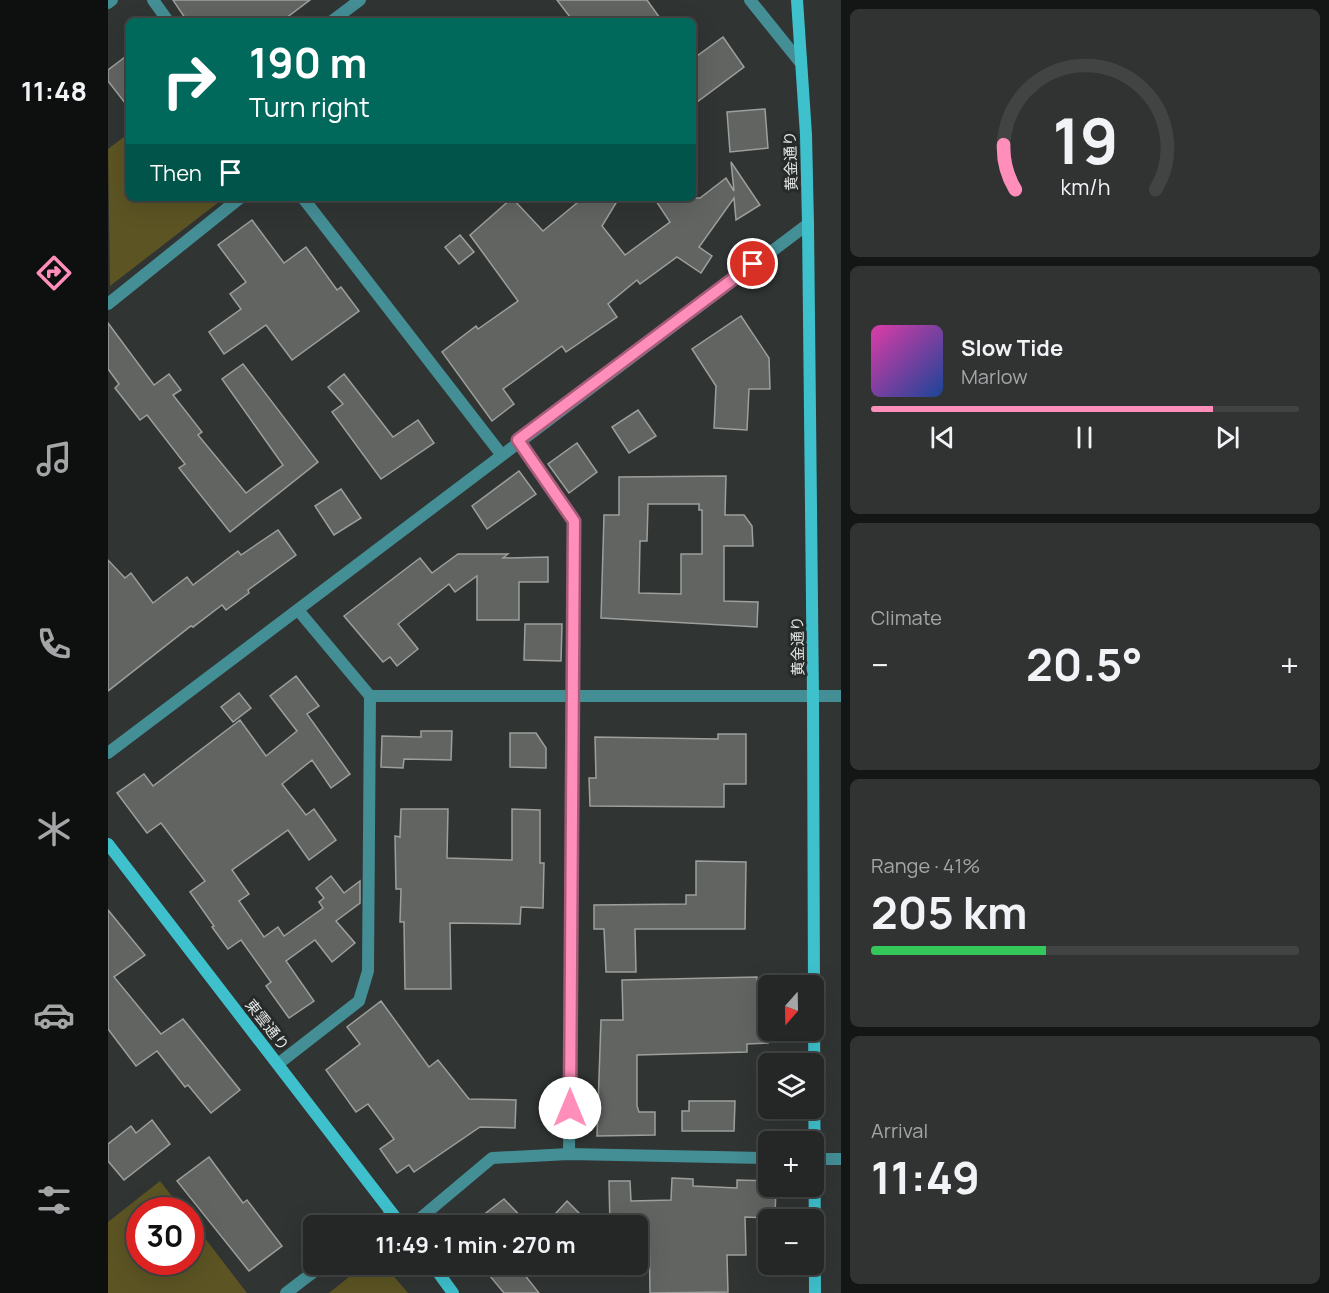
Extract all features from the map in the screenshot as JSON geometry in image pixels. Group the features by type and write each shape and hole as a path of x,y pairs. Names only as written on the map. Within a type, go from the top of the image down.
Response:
{"street":[{"path":"108,3 112,0"},
{"path":"153,0 166,18"},
{"path":"336,18 360,0"},
{"path":"750,0 800,62"},
{"name":"黄金通り","path":"797,0 808,224 813,696 813,1131"},
{"path":"108,304 236,201"},
{"path":"305,201 501,454"},
{"path":"108,753 518,440 808,224"},
{"path":"518,440 574,521 569,1154"},
{"path":"278,1064 359,1001 368,971 370,696 298,610"},
{"path":"370,696 841,696"},
{"name":"東雲通り","path":"108,844 392,1213"},
{"path":"424,1215 492,1158 569,1154 758,1158"},
{"path":"824,1159 841,1159"},
{"name":"黄金通り","path":"814,1197 815,1293"},
{"path":"286,1293 310,1275"},
{"path":"440,1275 453,1293"}],"shaded area":[{"path":"126,135 126,201 220,201 110,286 108,149"},
{"path":"160,1181 173,1197 140,1197"},
{"path":"126,1208 126,1275 204,1275 204,1237 247,1293 108,1293 108,1222"},
{"path":"351,1275 393,1275 408,1293 329,1293"}],"building":[{"path":"173,0 310,0 286,18 185,18"},
{"path":"557,0 647,0 660,18 571,18"},
{"path":"723,37 744,67 696,103 696,57"},
{"path":"126,56 126,104 108,81 108,70"},
{"path":"765,109 768,148 730,152 727,112"},
{"path":"731,162 760,205 736,220 734,198 699,247 712,256 701,273 677,257 640,284 637,280 608,304 617,317 566,352 562,346 503,389 514,404 492,421 442,352 476,326 478,329 518,301 470,235 509,201 515,201 543,231 579,201 617,201 602,226 625,255 670,222 656,201 696,201 696,198 700,198 726,178 734,191"},
{"path":"252,220 284,263 306,247 337,290 341,287 359,311 292,360 266,325 224,354 209,332 241,309 230,294 246,282 218,245"},
{"path":"460,235 474,252 459,264 445,247"},
{"path":"741,316 769,358 770,389 749,389 747,430 714,428 716,386 692,349"},
{"path":"108,323 154,385 169,374 181,390 173,395 202,432 198,435 246,493 283,465 222,379 243,364 318,462 230,532 179,468 185,464 147,415 140,420 115,388 119,384 108,369"},
{"path":"344,374 393,437 418,420 434,443 381,479 332,412 343,404 328,387"},
{"path":"638,410 656,436 629,453 612,427"},
{"path":"577,443 597,472 569,493 548,464"},
{"path":"519,471 536,494 487,529 472,506"},
{"path":"726,476 725,515 744,515 752,526 753,546 724,546 724,601 758,602 757,627 601,618 604,515 619,515 619,477","holes":["648,504 699,504 699,510 702,510 702,554 681,554 681,594 639,593 640,541 647,541"]},
{"path":"341,489 361,518 334,535 315,506"},
{"path":"278,530 296,555 248,590 249,593 226,610 222,605 193,627 191,626 108,691 108,560 125,578 131,573 153,603 187,577 193,585 238,551 241,555"},
{"path":"458,554 508,554 503,558 548,557 548,582 519,582 519,620 477,620 477,576 455,592 449,584 398,624 418,649 397,666 390,657 383,662 344,616 420,558 432,573"},
{"path":"525,624 562,624 561,661 524,660"},
{"path":"296,676 319,706 307,714 350,774 331,788 312,760 282,784 306,815 314,809 336,840 309,860 288,830 232,870 249,894 239,901 264,937 278,927 284,936 323,908 319,902 324,898 316,888 331,876 344,893 360,881 360,903 336,921 355,943 332,962 315,940 286,961 314,1001 289,1018 266,986 271,982 241,940 228,949 212,927 214,926 190,892 205,881 161,823 147,833 117,793 144,774 153,786 240,720 266,756 297,731 270,696"},
{"path":"239,693 251,708 233,722 221,707"},
{"path":"421,731 452,731 451,760 404,759 403,768 381,767 382,736 421,737"},
{"path":"510,733 536,733 546,748 546,768 510,767"},
{"path":"718,734 746,734 746,784 724,784 724,807 590,806 589,778 596,778 595,737 718,739"},
{"path":"401,809 448,809 447,858 512,860 512,809 540,810 540,863 544,863 543,908 521,907 520,924 450,923 451,989 405,989 404,922 400,922 401,889 396,889 395,836 400,837"},
{"path":"696,861 746,862 745,929 635,929 636,972 606,972 604,929 594,929 594,905 686,904 686,895 696,895"},
{"path":"108,910 145,955 114,977 161,1034 183,1019 240,1090 211,1113 188,1085 185,1087 157,1051 136,1066 108,1029"},
{"path":"757,977 758,1041 768,1041 768,1043 747,1044 747,1052 637,1055 637,1106 639,1112 655,1112 655,1135 597,1136 601,1020 623,1020 622,980"},
{"path":"381,1001 429,1067 438,1060 469,1099 516,1100 515,1128 480,1127 414,1172 409,1165 397,1173 380,1149 394,1139 368,1104 356,1112 326,1070 360,1044 347,1027"},
{"path":"689,1101 735,1101 734,1131 682,1131 682,1111 689,1111"},
{"path":"152,1120 170,1144 124,1180 108,1161 108,1144 131,1126 136,1133"},
{"path":"209,1157 243,1203 247,1200 282,1246 249,1271 204,1215 204,1197 190,1197 177,1181"},
{"path":"672,1178 693,1179 693,1186 737,1188 737,1180 758,1181 758,1197 776,1197 775,1209 758,1209 758,1217 745,1217 746,1255 727,1255 728,1292 650,1293 648,1215 610,1215 609,1181 630,1181 631,1201 671,1200"},
{"path":"504,1199 519,1215 483,1215"},
{"path":"567,1201 581,1215 554,1215"},
{"path":"489,1275 525,1275 539,1293 504,1293"}],"route":[{"path":"570,1108 574,521 518,440 753,264"}]}
